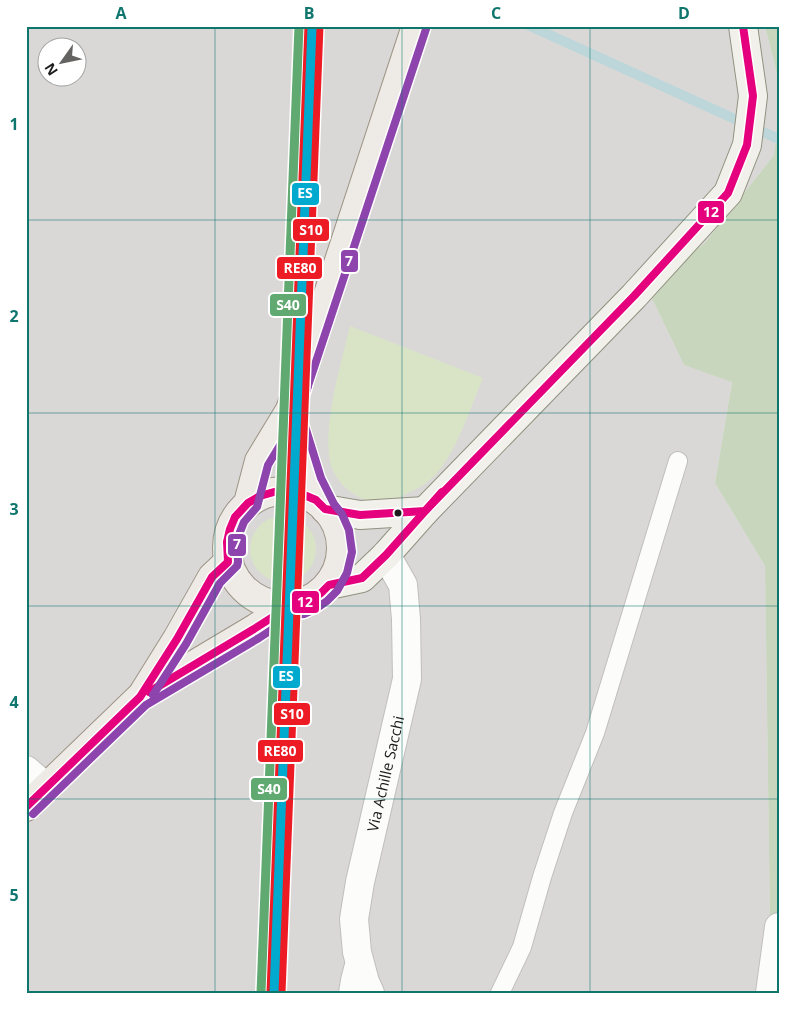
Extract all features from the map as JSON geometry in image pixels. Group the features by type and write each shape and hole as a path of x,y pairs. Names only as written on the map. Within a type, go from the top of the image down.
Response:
{"main road":[{"path":"248,503 259,461 290,410 416,26"},
{"path":"329,585 362,578 386,555 425,511 634,296 728,193 747,145 753,96 743,26"},
{"path":"290,410 312,482 326,509 333,519 339,532 342,552 338,569 329,585 310,600 290,606 272,606 248,594 232,573 228,562 227,542 235,518 248,503 260,496 274,492 297,492 316,500 326,509 360,515 425,511"},
{"path":"26,807 140,697 177,639 212,577 228,562"},
{"path":"140,697 290,606"}],"street":[{"name":"Via Achille Sacchi","path":"370,993 357,952 354,919 360,882 407,679 406,619 403,585 386,555"},
{"path":"26,770 47,788"},
{"path":"770,993 779,927"}],"lane":[{"path":"500,993 522,947 563,813 595,733 678,461"},
{"path":"348,993 357,952"}],"shaded area":[{"path":"26,26 765,26 779,82 779,116 774,155 705,243 647,288 684,365 732,381 715,483 765,566 771,993 26,993"}],"green space":[{"path":"765,26 779,26 779,82"},
{"path":"779,116 779,993 771,993 765,566 715,483 732,382 684,365 647,288 705,243 774,155"},
{"path":"350,326 483,378 455,446 440,470 421,486 388,501 366,500 350,492 337,478 330,461 328,446 331,411"},
{"path":"277,516 289,516 301,521 311,531 316,543 314,562 301,577 289,582 277,582 265,577 255,567 250,555 250,543 255,531 265,521"}],"waterway":[{"path":"530,26 737,120"},
{"path":"761,131 779,139"}],"transit line":[{"name":"S40","path":"261,993 299,26"},
{"name":"RE80","path":"271,993 309,26"},
{"name":"S10","path":"281,993 319,26"},
{"name":"12","path":"26,807 140,697 177,639 212,577 228,562 227,542 230,529 235,517 248,503 260,496 286,491 297,492 316,500 325,509 360,515 425,511 634,296 728,193 747,145 753,96 743,26"},
{"name":"ES","path":"274,993 312,27"},
{"name":"7","path":"33,814 146,705 294,615 304,614 317,608 337,591 347,573 352,552 349,530 321,478 300,410 426,29"},
{"name":"7","path":"153,695 186,644 220,583 237,566 237,543 240,532 244,522 257,507 268,465 299,414 308,386"},
{"name":"12","path":"149,692 290,606 311,600 329,585 362,578 386,555 442,492"}]}
